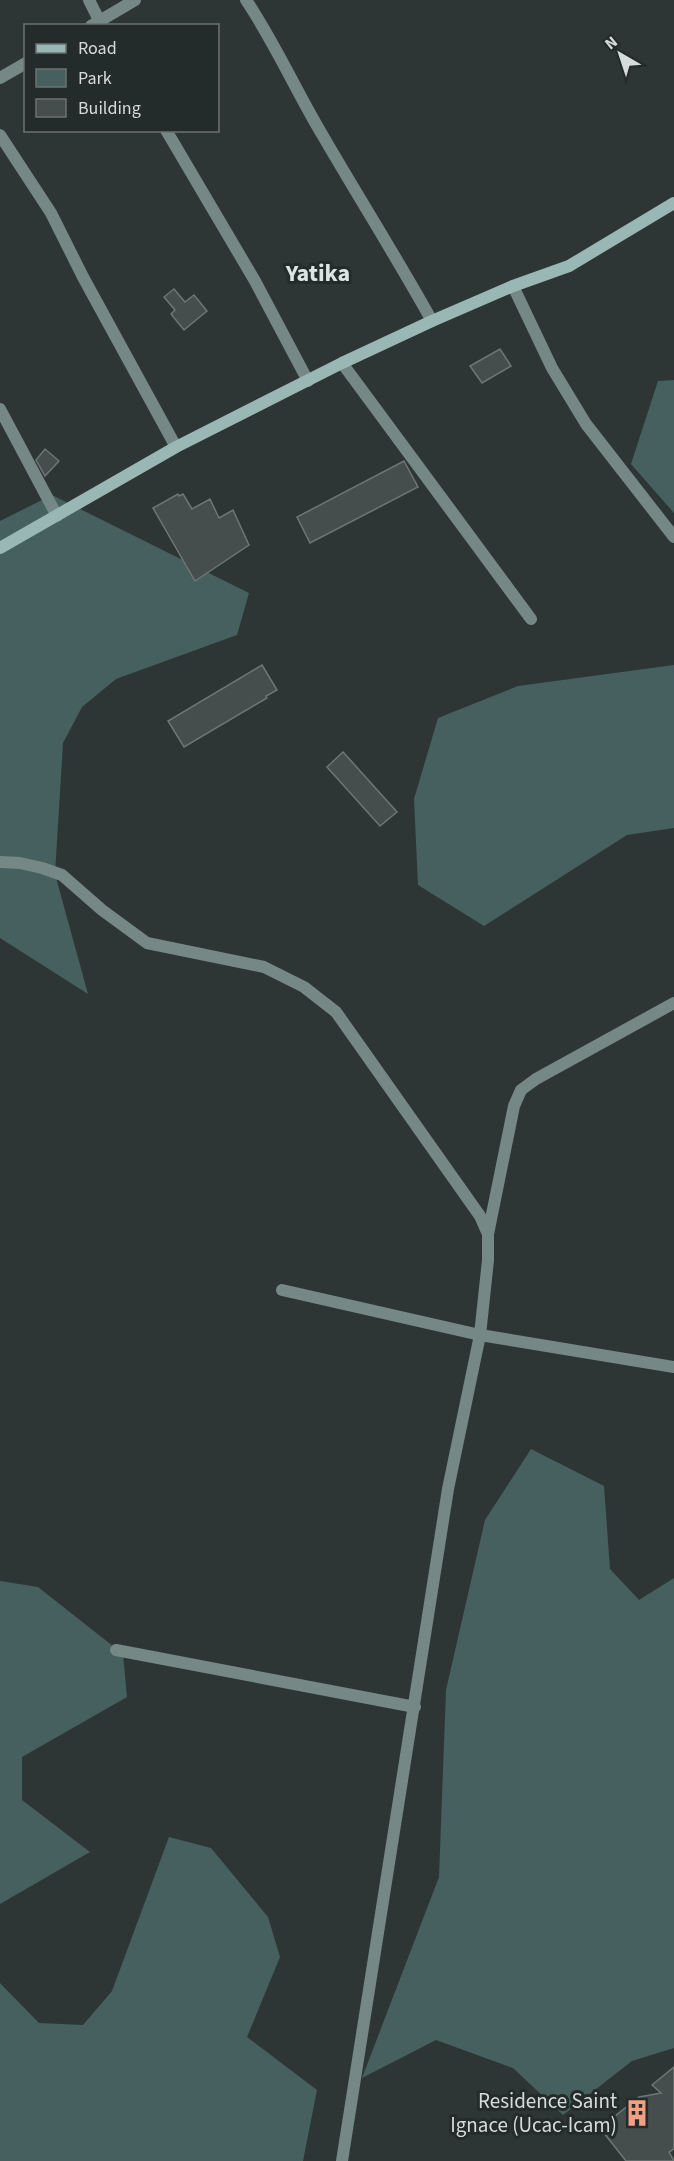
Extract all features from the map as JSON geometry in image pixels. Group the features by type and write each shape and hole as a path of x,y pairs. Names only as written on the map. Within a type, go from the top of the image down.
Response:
{"main road":[{"path":"0,548 176,447 342,363 432,321 513,286 569,266 674,203"}],"street":[{"path":"88,0 97,24 135,0"},
{"path":"246,0 432,321"},
{"path":"0,78 24,64"},
{"path":"167,132 255,281 308,381"},
{"path":"0,135 51,213 83,277 176,447"},
{"path":"513,286 552,368 586,424 674,537"},
{"path":"342,363 531,619"},
{"path":"0,409 57,516"},
{"path":"0,862 42,868 62,875 102,910 147,943 264,967 304,987 336,1012 480,1216 488,1234"},
{"path":"342,2161 448,1489 480,1335 488,1260 488,1234 514,1106 521,1090 536,1079 674,1003"},
{"path":"282,1290 480,1335 674,1367"},
{"path":"116,1650 415,1707"}],"green space":[{"path":"674,380 674,513 631,464 658,381"},
{"path":"52,495 249,593 237,635 116,679 82,707 63,743 55,874 88,994 0,938 0,521"},
{"path":"674,665 674,828 627,835 484,926 418,885 414,799 438,718 518,686"},
{"path":"531,1449 604,1486 610,1569 639,1600 674,1578 674,2048 632,2061 563,2115 513,2068 436,2040 362,2078 439,1877 446,1690 485,1520"},
{"path":"0,1581 38,1587 123,1654 127,1697 22,1757 22,1800 90,1852 0,1904"},
{"path":"169,1837 211,1848 268,1917 280,1957 247,2037 317,2090 303,2161 0,2161 0,1983 39,2023 83,2025 112,1991"}],"building":[{"path":"174,289 185,302 194,295 207,311 184,330 171,314 175,310 164,297"},
{"path":"500,349 511,366 482,383 470,366"},
{"path":"45,449 59,461 45,476 36,460"},
{"path":"404,461 418,487 310,543 297,517"},
{"path":"178,494 179,496 183,494 192,509 210,499 219,518 233,510 249,545 195,581 153,508"},
{"path":"262,665 277,690 184,747 168,721"},
{"path":"343,752 397,812 380,826 327,767"},
{"path":"674,2067 674,2149 669,2152 674,2161 626,2161 600,2128 639,2097 661,2093 652,2085"}],"place":[{"name":"Residence Saint Ignace (Ucac-Icam)","path":"637,2113"}],"district":[{"name":"Yatika","path":"318,273"}]}
